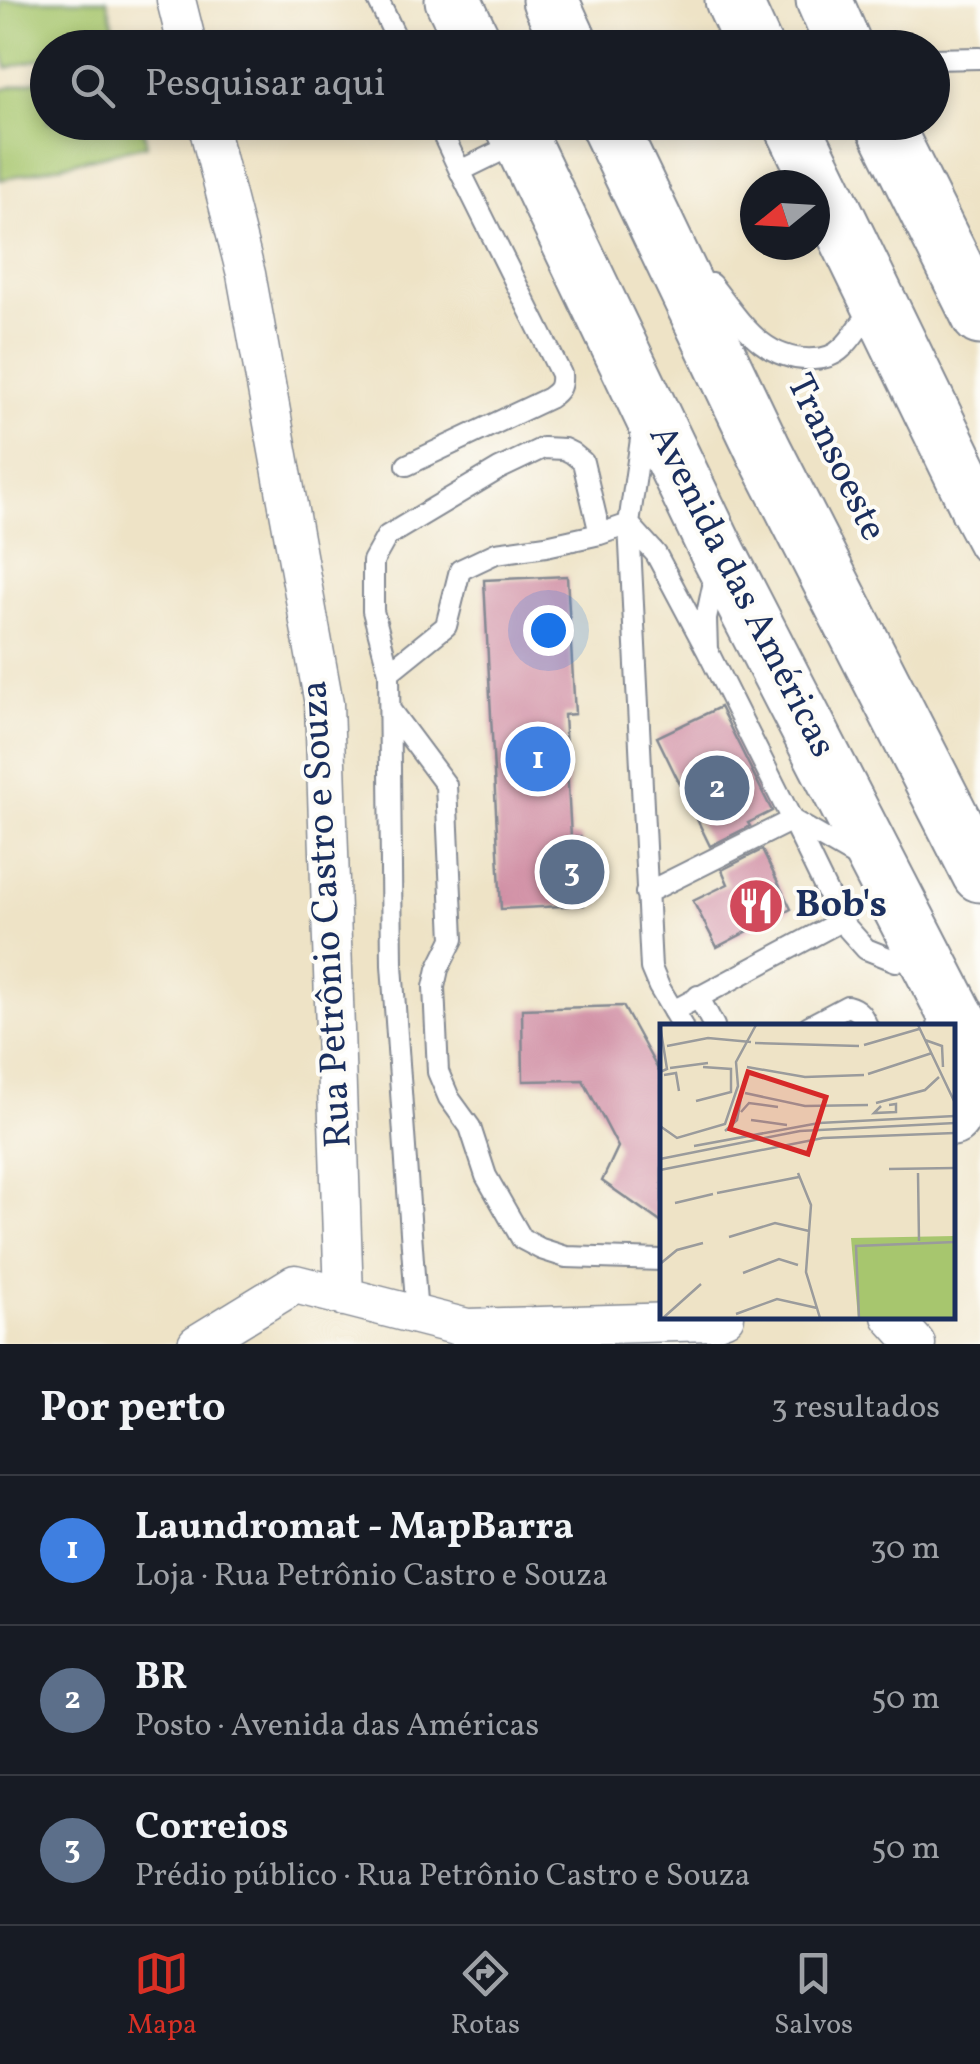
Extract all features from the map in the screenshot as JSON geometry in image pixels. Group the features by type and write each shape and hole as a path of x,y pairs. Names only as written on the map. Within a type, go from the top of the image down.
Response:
{"main road":[{"path":"453,0 467,30"},
{"path":"550,0 564,30"},
{"path":"733,0 747,30"},
{"path":"824,0 837,30"},
{"name":"Avenida das Américas","path":"521,140 720,555 968,1035"},
{"path":"616,140 764,451 980,874"},
{"path":"800,140 980,511"},
{"path":"891,140 980,317"},
{"path":"955,1103 968,1035"}],"street":[{"path":"176,0 184,30"},
{"name":"Rua Petrônio Castro e Souza","path":"212,140 246,274 324,704 344,1297"},
{"path":"197,1344 296,1284 468,1328 717,1319"},
{"path":"731,1344 735,1319"},
{"path":"895,1319 916,1344"}],"lane":[{"path":"378,0 392,30"},
{"path":"950,59 980,58"},
{"path":"407,465 549,398 559,391 562,382 445,140"},
{"path":"460,171 505,140"},
{"name":"Transoeste","path":"743,350 706,276 752,335 771,352 794,360 822,359 840,350 863,324"},
{"path":"646,403 629,524 651,968 678,1019 698,996 841,921"},
{"path":"916,427 980,548"},
{"path":"417,1317 392,965 389,672 373,611 373,561 386,536 499,469 543,448 564,450 582,462 600,534"},
{"path":"389,672 446,626 460,570 496,554 600,534 629,524"},
{"path":"629,524 656,554 841,921 866,950 896,961"},
{"path":"707,650 706,619 720,555"},
{"path":"390,710 446,785 453,938 434,987 438,1072 448,1098 470,1127 486,1176 522,1239 541,1249 566,1257 660,1260"},
{"path":"646,893 792,820"},
{"path":"792,820 882,871"},
{"path":"698,996 713,1024"},
{"path":"812,1024 847,1006 856,1008 865,1024"}],"green space":[{"path":"0,0 107,0 115,30 30,30 30,62 7,68 0,44"},
{"path":"30,82 30,140 146,140 147,145 0,180 0,90"}],"building":[{"path":"567,576 575,714 564,715 571,837 581,837 584,905 501,909 484,580"},
{"path":"720,707 772,811 710,846 657,737"},
{"path":"762,850 791,909 717,947 693,901 728,884 722,870"},
{"path":"623,1006 660,1073 660,1222 602,1181 618,1147 583,1080 523,1081 522,1009"}],"place":[{"name":"Laundromat - MapBarra","path":"538,759"},
{"name":"BR","path":"717,788"},
{"name":"Correios","path":"572,872"},
{"name":"Bob's","path":"756,906"}]}
